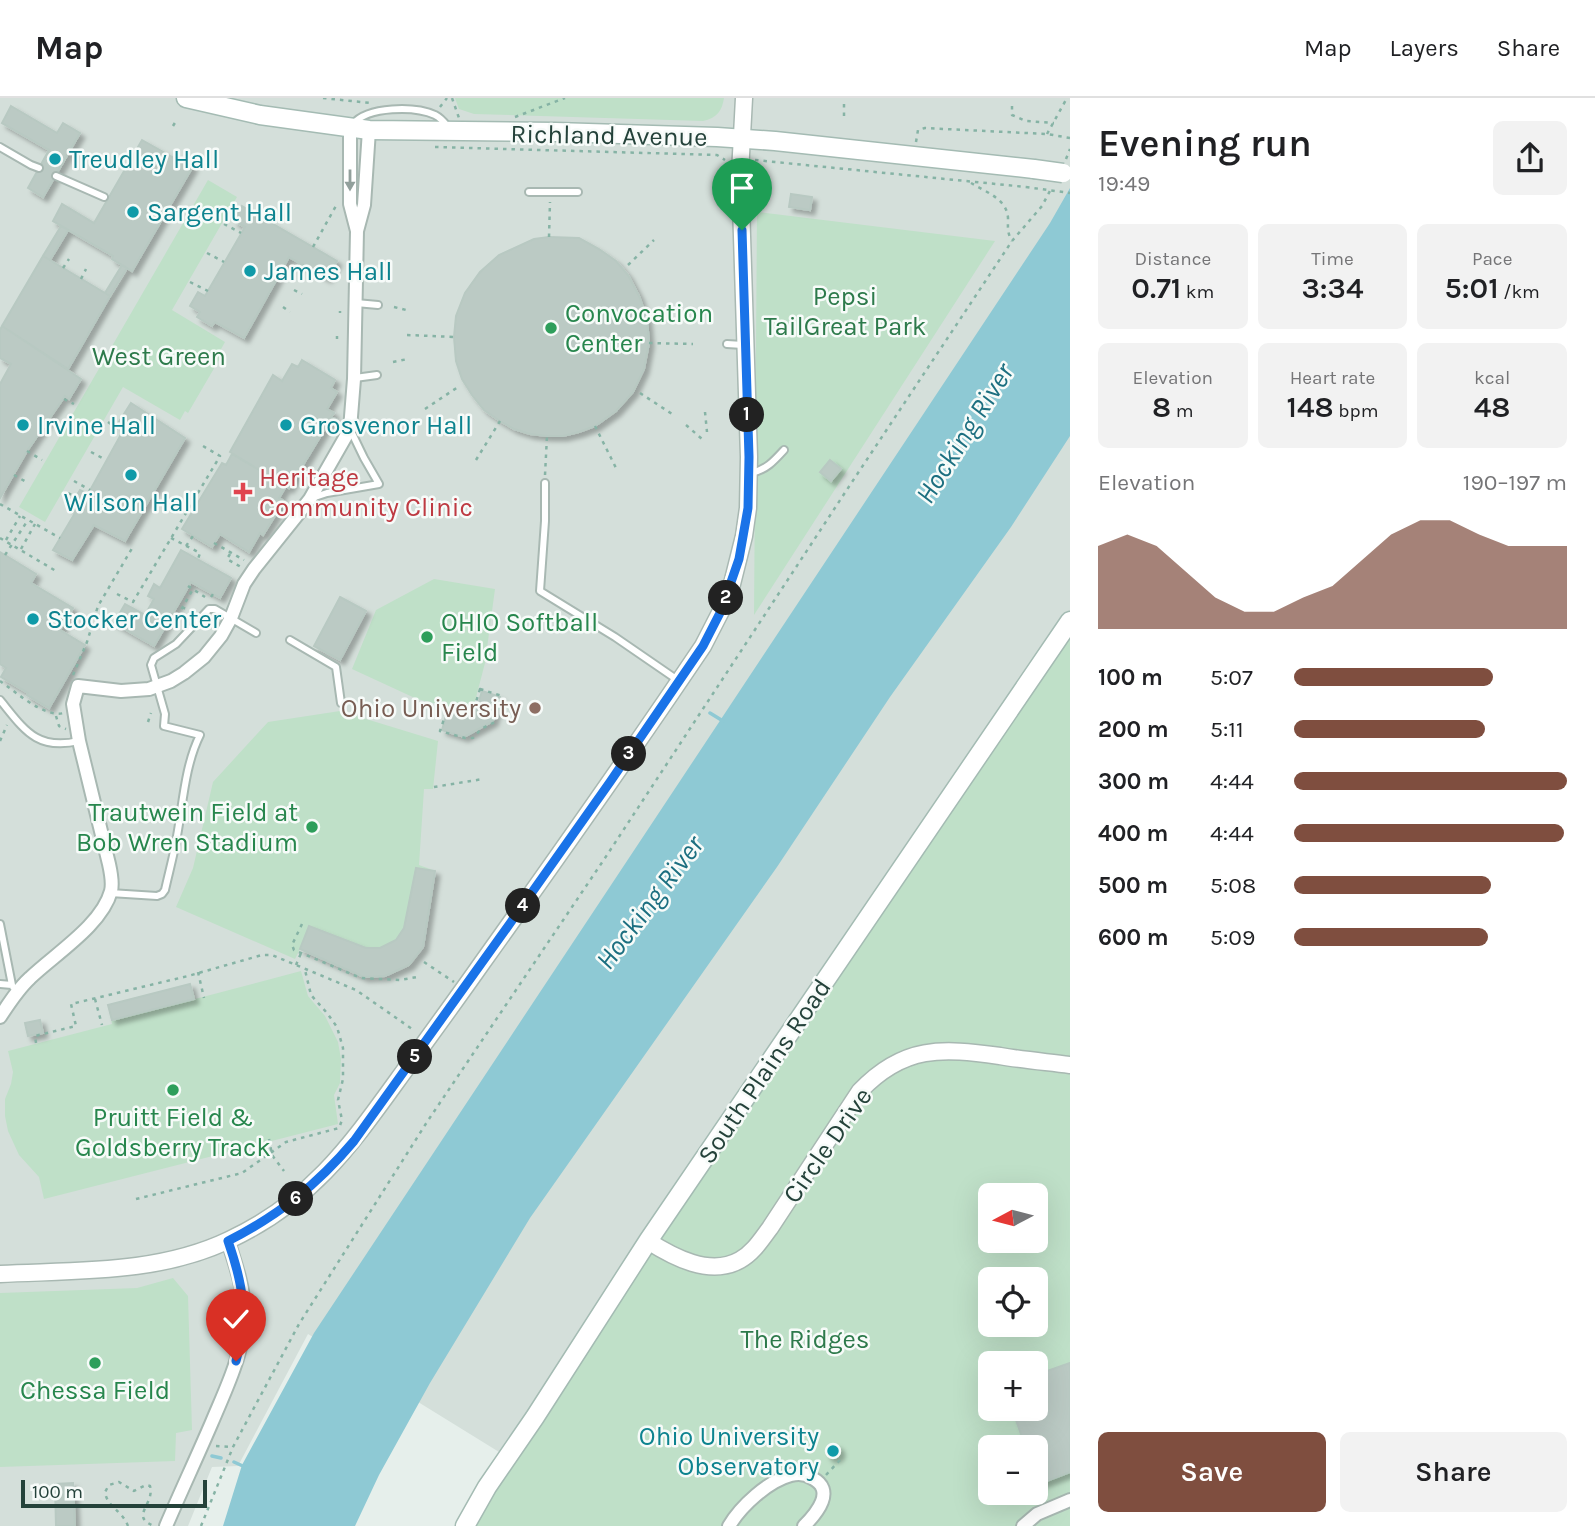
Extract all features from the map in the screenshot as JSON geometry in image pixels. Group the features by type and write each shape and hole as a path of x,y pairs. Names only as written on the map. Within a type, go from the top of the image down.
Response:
{"main road":[{"name":"Richland Avenue","path":"186,98 260,116 369,130 455,125 742,139 1034,169 1062,175"},
{"name":"South Plains Road","path":"465,1526 648,1241 1070,621"}],"street":[{"path":"0,1274 104,1269 148,1264 188,1255 228,1241 302,1195 354,1141 511,922 703,646 732,584 748,508 740,173 744,98"},
{"path":"350,128 350,204 357,231"},
{"path":"0,1017 14,988 94,922 110,893 109,864 79,741 73,704 78,687 121,691 149,689 184,673 204,657 231,618 244,584 310,499 350,429 354,379 357,231 364,205 369,130"},
{"name":"Circle Drive","path":"648,1241 675,1257 701,1265 718,1266 738,1261 770,1228 860,1091 872,1079 898,1062 923,1053 959,1051 1070,1065"},
{"path":"166,1526 233,1372 241,1343 243,1297 228,1241"},
{"path":"729,1526 750,1502 774,1482 799,1474 819,1482 823,1491 822,1502 816,1514 804,1526"},
{"path":"1023,1526 1037,1514 1070,1500"}],"lane":[{"path":"350,128 358,118 384,110 420,111 455,125"},
{"path":"0,147 39,168"},
{"path":"56,176 104,197"},
{"path":"529,192 578,192"},
{"path":"355,303 378,305"},
{"path":"727,344 745,345"},
{"path":"354,379 377,375"},
{"path":"310,499 327,493 379,484 350,429"},
{"path":"749,473 766,467 783,450"},
{"path":"545,482 540,591 615,637 679,681"},
{"path":"110,893 157,896 165,890 194,747 200,735 163,726 165,714 151,665 154,658 176,644 209,609 215,609 256,633"},
{"path":"290,640 336,667 341,703"},
{"path":"0,700 27,731 44,741 61,744 79,741"},
{"path":"0,924 14,988 0,984"}],"path":[{"path":"438,110 447,98"},
{"path":"452,98 455,125"},
{"path":"510,119 565,98"},
{"path":"1047,134 1068,98"},
{"path":"844,100 844,116"},
{"path":"1012,106 1012,116 1023,121 1054,123"},
{"path":"173,127 176,121"},
{"path":"915,144 919,130 925,128 1047,134 1070,138"},
{"path":"428,147 717,155 725,160"},
{"path":"201,1526 233,1447 299,1324 428,1122 835,507 1013,241 1042,206 1062,175 1070,149"},
{"path":"771,161 934,176 1070,193"},
{"path":"969,182 1004,205 1008,215 1009,235 1013,241"},
{"path":"549,237 550,192"},
{"path":"313,247 341,197"},
{"path":"224,224 241,233"},
{"path":"628,265 654,240"},
{"path":"207,253 224,262"},
{"path":"63,268 69,259"},
{"path":"303,265 304,271"},
{"path":"81,279 86,269"},
{"path":"190,282 208,291"},
{"path":"293,289 302,294"},
{"path":"283,307 290,312"},
{"path":"394,307 410,311"},
{"path":"407,335 454,337"},
{"path":"649,343 693,344"},
{"path":"393,362 408,359"},
{"path":"425,408 458,387"},
{"path":"640,393 672,414"},
{"path":"64,399 74,404"},
{"path":"705,412 707,432"},
{"path":"476,460 500,421"},
{"path":"108,422 122,432"},
{"path":"686,425 702,439"},
{"path":"595,426 615,468"},
{"path":"545,482 547,436"},
{"path":"117,594 133,603 172,538 219,456 203,446"},
{"path":"27,451 42,460"},
{"path":"91,452 106,460"},
{"path":"14,475 28,483"},
{"path":"74,481 90,490"},
{"path":"68,492 75,497"},
{"path":"0,504 60,538"},
{"path":"6,541 20,516"},
{"path":"5,555 28,520"},
{"path":"20,550 35,524"},
{"path":"186,546 193,536"},
{"path":"0,538 55,571"},
{"path":"172,538 200,553 198,559"},
{"path":"214,544 247,561"},
{"path":"85,646 98,606 134,545"},
{"path":"230,553 227,559 243,569"},
{"path":"235,556 236,563"},
{"path":"188,586 205,597"},
{"path":"181,628 171,622 193,589"},
{"path":"182,607 193,613"},
{"path":"0,681 44,711 56,715 67,712"},
{"path":"480,689 502,696 495,722 481,729 473,740 440,731 447,710 462,714 475,705 480,689"},
{"path":"148,722 150,713"},
{"path":"0,741 12,714"},
{"path":"56,715 59,726 68,731"},
{"path":"434,788 482,779"},
{"path":"302,924 292,945 294,950 361,978 417,977"},
{"path":"296,965 301,953"},
{"path":"36,1043 35,1036 76,1026 71,1004 262,955 272,956 356,990 418,1033"},
{"path":"424,962 454,982"},
{"path":"136,1199 242,1173 286,1142 339,1128 342,1120 338,1100 343,1079 343,1048 337,1027 311,995 304,970"},
{"path":"198,972 204,998"},
{"path":"96,999 102,1026"},
{"path":"269,1139 271,1152 284,1171"},
{"path":"211,1445 233,1447"},
{"path":"819,1482 840,1460 838,1457"},
{"path":"128,1526 121,1513 106,1499 105,1492 109,1485 119,1482 134,1492 146,1485 150,1486 152,1496 143,1511 143,1518 146,1523 154,1526"}],"shaded area":[{"name":"Ohio University","path":"0,98 1070,98 1070,1526 619,1526 308,1334 238,1466 212,1467 188,1526 0,1526"}],"green space":[{"path":"455,98 724,98 718,113 703,121 474,114 459,109"},
{"name":"West Green","path":"208,180 237,197 172,310 225,342 220,351 223,353 188,413 185,411 180,420 123,387 45,522 19,507"},
{"name":"Pepsi TailGreat Park","path":"757,212 995,241 754,615"},
{"name":"OHIO Softball Field","path":"434,579 495,589 485,663 474,705 466,711 417,699 352,669 376,610"},
{"name":"The Ridges","path":"1070,621 1070,1526 465,1526"},
{"name":"Trautwein Field at Bob Wren Stadium","path":"340,711 438,741 433,789 424,789 419,865 435,871 423,947 409,965 385,976 364,977 300,949 295,959 176,907 193,868 213,782 268,722"},
{"name":"Pruitt Field & Goldsberry Track","path":"301,971 308,996 325,1016 338,1042 341,1059 340,1083 334,1095 338,1124 44,1199 39,1177 19,1155 8,1131 5,1099 13,1072 8,1051 112,1024 108,1005 190,984 195,999"},
{"name":"Chessa Field","path":"173,1278 188,1296 192,1430 176,1433 175,1461 0,1467 0,1293 137,1288"}],"water":[{"name":"Hocking River","path":"1070,188 1070,436 1011,527 890,697 777,867 530,1218 430,1383 379,1475 355,1526 223,1526 242,1465 314,1333 1050,223"}],"building":[{"name":"Treudley Hall","path":"11,106 57,133 63,123 80,133 43,197 28,188 49,150 2,123"},
{"name":"Sargent Hall","path":"142,140 193,166 132,271 112,259 113,256 53,221 62,204 94,223"},
{"path":"791,194 812,197 810,210 789,207"},
{"name":"James Hall","path":"242,206 337,261 327,278 289,257 244,338 215,322 212,326 197,317 200,312 190,306 198,292 205,296 245,227 234,221"},
{"path":"61,226 68,230 50,260 43,256"},
{"name":"Convocation Center","path":"579,238 616,261 628,275 639,296 647,319 649,343 644,369 633,392 616,411 595,426 563,436 530,434 514,429 484,410 462,379 456,361 454,337 456,316 465,293 480,272 499,255 534,239"},
{"path":"43,256 110,296 68,369 2,326"},
{"path":"122,265 127,268 110,296 105,293"},
{"name":"Irvine Hall","path":"2,326 81,379 69,399 65,396 27,451 0,498 0,384 11,364 0,358"},
{"name":"Grosvenor Hall","path":"302,360 335,380 331,388 337,392 327,409 334,413 331,417 339,421 336,426 329,422 289,488 230,452 273,375 282,381 292,364 298,367"},
{"name":"Wilson Hall","path":"131,403 185,438 125,541 94,525 72,560 53,550 75,513 69,508 80,490 88,494 124,429 117,425"},
{"path":"232,454 286,486 279,498 284,501 249,552 220,534 212,547 182,529 222,463 226,465"},
{"path":"830,460 841,469 831,481 820,472"},
{"path":"181,550 231,578 220,598 191,582 154,646 114,623 125,604 145,615 154,599 148,596 154,584 160,588"},
{"name":"Stocker Center","path":"0,552 36,574 31,583 73,608 60,630 85,645 49,708 1,677 6,668 0,664"},
{"path":"340,597 366,611 340,660 314,646"},
{"path":"482,691 500,697 493,721 464,737 442,730 447,712 461,716 477,708"},
{"path":"416,868 435,871 423,947 409,965 385,976 364,977 300,949 309,926 366,948 380,948 396,940 404,928"},
{"path":"190,984 194,999 112,1020 108,1005"},
{"path":"40,1020 43,1033 28,1036 25,1023"},
{"path":"1070,1363 1070,1472 1048,1480 1048,1435 1021,1435 1016,1421 1048,1421 1048,1371"},
{"name":"Ohio University Observatory","path":"833,1444 838,1446 838,1456 833,1458 828,1456 826,1451 828,1446"},
{"path":"73,1483 75,1526 56,1526 55,1484"}],"waterway":[{"path":"710,713 723,721"},
{"path":"212,1456 221,1458"},
{"path":"234,1462 245,1467"}],"place":[{"name":"Treudley Hall","path":"55,159"},
{"name":"Sargent Hall","path":"133,212"},
{"name":"James Hall","path":"250,271"},
{"name":"Convocation Center","path":"551,328"},
{"name":"Irvine Hall","path":"23,425"},
{"name":"Grosvenor Hall","path":"286,425"},
{"name":"Wilson Hall","path":"131,475"},
{"name":"Heritage Community Clinic","path":"243,492"},
{"name":"Stocker Center","path":"33,619"},
{"name":"OHIO Softball Field","path":"427,637"},
{"name":"Ohio University","path":"535,708"},
{"name":"Trautwein Field at Bob Wren Stadium","path":"312,827"},
{"name":"Pruitt Field & Goldsberry Track","path":"173,1090"},
{"name":"Chessa Field","path":"95,1363"},
{"name":"Ohio University Observatory","path":"833,1451"}],"route":[{"path":"236,1361 244,1311 237,1269 228,1241 250,1230 302,1195 354,1141 610,782 703,646 721,611 739,559 748,508 749,457 742,230"}]}
